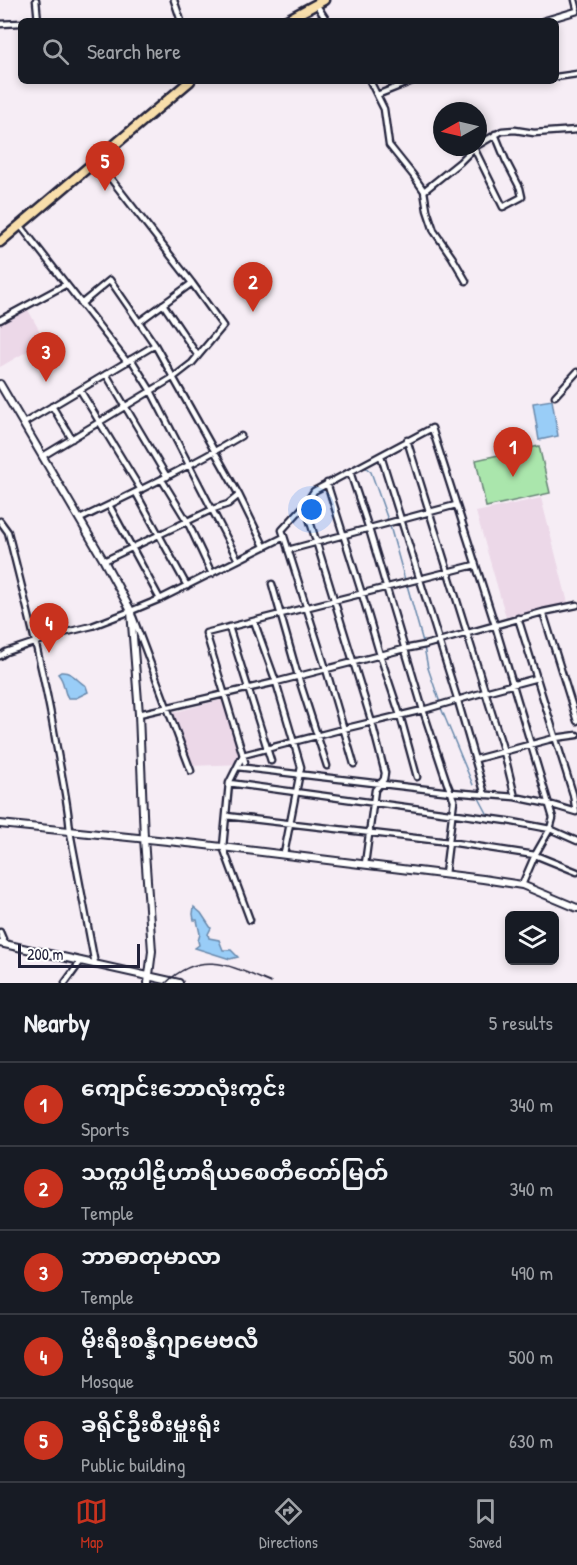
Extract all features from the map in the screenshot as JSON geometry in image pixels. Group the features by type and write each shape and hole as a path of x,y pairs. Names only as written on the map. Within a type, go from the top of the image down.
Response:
{"highway":[{"path":"291,18 320,2"},
{"path":"0,242 187,84"}],"main road":[{"path":"0,384 80,519 131,612 152,951 149,980"},
{"path":"0,824 284,854 522,885 577,908"},
{"path":"2,944 95,963 149,980 179,983"}],"street":[{"path":"36,0 38,18"},
{"path":"174,0 180,18"},
{"path":"552,18 577,9 575,0"},
{"path":"320,2 326,18"},
{"path":"0,24 18,23"},
{"path":"559,77 577,74"},
{"path":"372,84 384,109 389,145 424,191 434,231 466,281"},
{"path":"377,95 404,84"},
{"path":"487,139 502,131 515,130 534,133 577,130"},
{"path":"480,156 503,207 522,197 495,134"},
{"path":"424,191 466,156"},
{"path":"43,456 174,377 192,363 223,326 97,161"},
{"path":"20,225 65,285 129,360 151,391 238,560"},
{"path":"81,304 110,280 174,377 239,495 264,546"},
{"path":"139,322 192,283"},
{"path":"0,320 65,285"},
{"path":"163,304 198,356"},
{"path":"24,423 155,345"},
{"path":"555,396 577,372"},
{"path":"106,374 165,478 212,574"},
{"path":"80,390 139,491 187,585"},
{"path":"52,406 72,439"},
{"path":"354,764 282,530 305,505 314,491 432,428 553,818 550,830 535,855 522,885"},
{"path":"80,519 165,478 241,436"},
{"path":"408,440 504,752 515,797"},
{"path":"381,456 458,700 485,795"},
{"path":"350,472 423,710 454,800 445,874"},
{"path":"327,483 400,715 417,777"},
{"path":"104,561 213,508 228,504 239,495"},
{"path":"109,505 160,599"},
{"path":"305,505 372,723 385,773 384,779 375,790 365,864"},
{"path":"277,540 288,548 316,543 456,505"},
{"path":"1,524 8,532 36,642 64,784 70,832 95,963"},
{"path":"0,656 6,652 131,612 284,537"},
{"path":"245,762 205,634 475,565"},
{"path":"272,585 327,766"},
{"path":"139,714 354,663 518,618 577,605"},
{"path":"131,612 191,771"},
{"path":"543,612 577,721"},
{"path":"237,767 451,792 515,797 549,804 574,813 576,811 573,794 518,618"},
{"path":"254,621 276,682 301,767 284,854"},
{"path":"229,627 271,761"},
{"path":"250,920 222,847 229,783 243,755 423,710 537,678"},
{"path":"476,759 555,738 577,735"},
{"path":"229,783 508,821 550,830 577,842"},
{"path":"226,816 449,842 535,855 577,872"},
{"path":"0,933 2,944"},
{"path":"65,983 81,961"}],"shaded area":[{"path":"27,308 45,341 0,367 0,323"},
{"path":"541,498 568,603 506,617 476,512"},
{"path":"224,699 243,764 190,766 172,713"}],"green space":[{"path":"539,446 550,493 486,507 476,460"}],"water":[{"path":"552,400 558,436 539,440 533,403"},
{"path":"61,672 74,677 86,686 88,692 76,698 68,698 58,674"},
{"path":"194,907 211,928 209,938 219,940 223,950 231,950 238,957 230,959 195,948 199,945 200,934 197,920 194,920"}],"waterway":[{"path":"364,466 371,472 388,520"},
{"path":"390,526 405,580"},
{"path":"407,585 423,642"},
{"path":"424,647 428,668 440,703"},
{"path":"441,708 473,785"},
{"path":"479,798 488,815"}],"railway":[{"path":"166,983 179,972 205,963 231,967 271,983"}],"place":[{"name":"ခရိုင်ဦးစီးမှူးရုံး","path":"105,191"},
{"name":"သက္ကပါဠိဟာရိယစေတီတော်မြတ်","path":"253,312"},
{"name":"ဘာဓာတုမာလာ","path":"46,382"},
{"name":"ကျောင်းဘောလုံးကွင်း","path":"513,477"},
{"name":"မိုးရီးစန္နီဂျာမေဗလီ","path":"49,653"}]}
